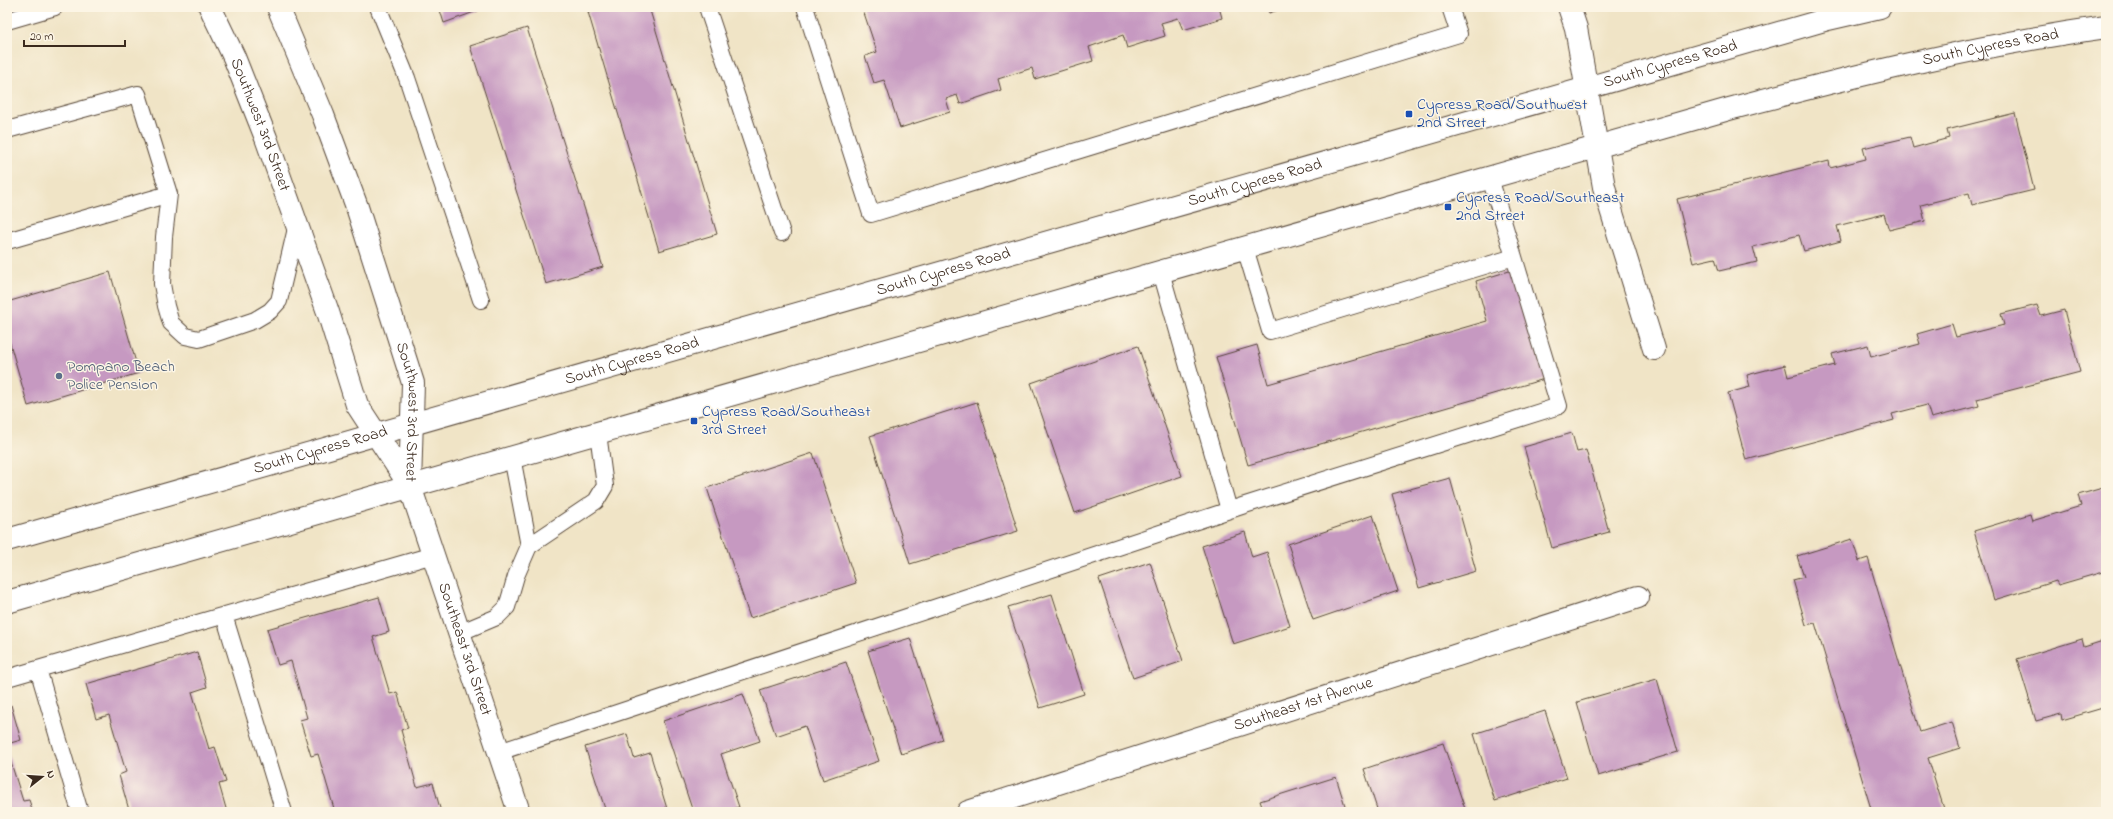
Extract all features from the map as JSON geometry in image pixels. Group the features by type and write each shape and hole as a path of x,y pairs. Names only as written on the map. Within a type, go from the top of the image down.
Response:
{"street":[{"name":"Southwest 3rd Street","path":"210,7 237,64 298,222 357,405 410,486"},
{"name":"Southwest 3rd Street","path":"278,7 323,115 357,207 414,383 410,486"},
{"path":"1569,7 1576,28 1604,187 1654,349"},
{"name":"South Cypress Road","path":"7,540 1828,19 1880,7"},
{"name":"South Cypress Road","path":"7,602 1597,147 1846,78 1965,50 2106,27"},
{"name":"Southeast 3rd Street","path":"410,486 519,812"},
{"name":"Southeast 1st Avenue","path":"968,812 1638,597"}],"lane":[{"path":"7,21 55,7"},
{"path":"378,7 407,78 480,300"},
{"path":"706,7 782,233"},
{"path":"805,7 871,214 1459,34 1450,7"},
{"path":"7,130 138,94 169,194 164,237 162,284 166,306 171,323 185,336 199,339 255,320 270,311 279,301 298,222"},
{"path":"499,752 1229,510 1559,406 1490,178"},
{"path":"7,241 169,194"},
{"path":"1245,248 1270,331 1514,257"},
{"path":"1161,272 1229,510"},
{"path":"459,633 497,617 506,607 516,576 529,546 596,501 605,486 598,433"},
{"path":"512,457 529,546"},
{"path":"7,678 433,554"},
{"path":"224,615 284,812"},
{"path":"38,669 80,812"}],"building":[{"path":"439,7 488,7 444,23"},
{"path":"605,7 649,7 717,234 659,251 588,12"},
{"path":"862,7 1219,7 1222,18 1183,30 1178,18 1161,23 1165,36 1127,48 1123,35 1089,47 1093,61 1035,79 1032,68 998,79 1001,90 960,104 957,95 946,99 950,112 900,128 884,80 874,83 865,56 877,52"},
{"path":"1267,7 1288,7 1269,13"},
{"path":"527,28 603,267 546,284 470,46"},
{"path":"2015,113 2034,190 1972,205 1969,193 1921,205 1925,221 1889,230 1884,214 1837,226 1841,241 1804,251 1799,235 1753,247 1757,262 1719,271 1715,258 1693,263 1677,199 1829,161 1830,168 1866,159 1863,148 1910,137 1913,148 1949,138 1947,130"},
{"path":"1516,269 1548,378 1248,465 1216,357 1257,345 1268,384 1487,321 1476,281"},
{"path":"110,272 139,373 28,406 7,333 7,302"},
{"path":"2037,305 2041,316 2064,310 2080,372 1977,399 1979,406 1931,418 1927,405 1892,414 1894,420 1746,460 1728,393 1750,387 1747,375 1785,365 1788,377 1835,365 1832,354 1868,345 1871,357 1920,344 1917,334 1952,324 1956,337 2004,325 2001,314"},
{"path":"1138,346 1182,476 1075,513 1031,383"},
{"path":"977,402 1018,531 910,564 870,436"},
{"path":"1572,433 1577,452 1586,450 1609,532 1552,548 1524,447"},
{"path":"813,453 856,583 750,618 707,488"},
{"path":"1450,478 1476,571 1419,588 1392,494"},
{"path":"2106,487 2106,571 2058,585 2056,581 1994,600 1974,531 2030,514 2032,521 2081,506 2078,495"},
{"path":"1373,515 1398,591 1313,620 1288,544"},
{"path":"1245,532 1252,557 1267,552 1290,626 1233,644 1202,546"},
{"path":"1852,539 1859,561 1868,558 1920,732 1952,722 1960,748 1928,758 1945,812 1872,812 1815,623 1806,625 1793,580 1804,577 1797,556"},
{"path":"1150,562 1183,661 1133,678 1099,579"},
{"path":"1052,594 1084,694 1040,708 1008,607"},
{"path":"379,597 389,632 373,637 390,694 397,692 408,728 401,730 417,787 433,783 441,812 335,812 318,754 311,756 300,720 307,718 291,661 278,665 267,629"},
{"path":"910,638 943,740 901,754 868,651"},
{"path":"2082,639 2084,647 2106,640 2106,707 2062,720 2061,714 2036,721 2017,659"},
{"path":"197,652 207,687 192,692 209,749 215,747 226,782 219,784 227,812 138,812 136,808 129,810 119,775 126,772 109,715 96,719 86,684"},
{"path":"846,662 879,761 823,780 805,726 776,736 760,690"},
{"path":"1657,679 1678,752 1598,776 1577,702"},
{"path":"743,694 760,741 721,754 739,807 722,812 693,812 663,721"},
{"path":"11,705 21,740 7,744 7,706"},
{"path":"1545,711 1567,778 1495,801 1474,734"},
{"path":"627,734 634,758 650,753 668,812 606,812 585,747"},
{"path":"1443,743 1466,812 1378,812 1364,769"},
{"path":"7,750 23,801 29,800 33,812 7,812"},
{"path":"1336,777 1347,812 1264,812 1260,801"}],"place":[{"name":"Cypress Road/Southwest 2nd Street","path":"1409,114"},
{"name":"Cypress Road/Southeast 2nd Street","path":"1448,207"},
{"name":"Pompano Beach Police Pension","path":"59,376"},
{"name":"Cypress Road/Southeast 3rd Street","path":"694,421"}]}
